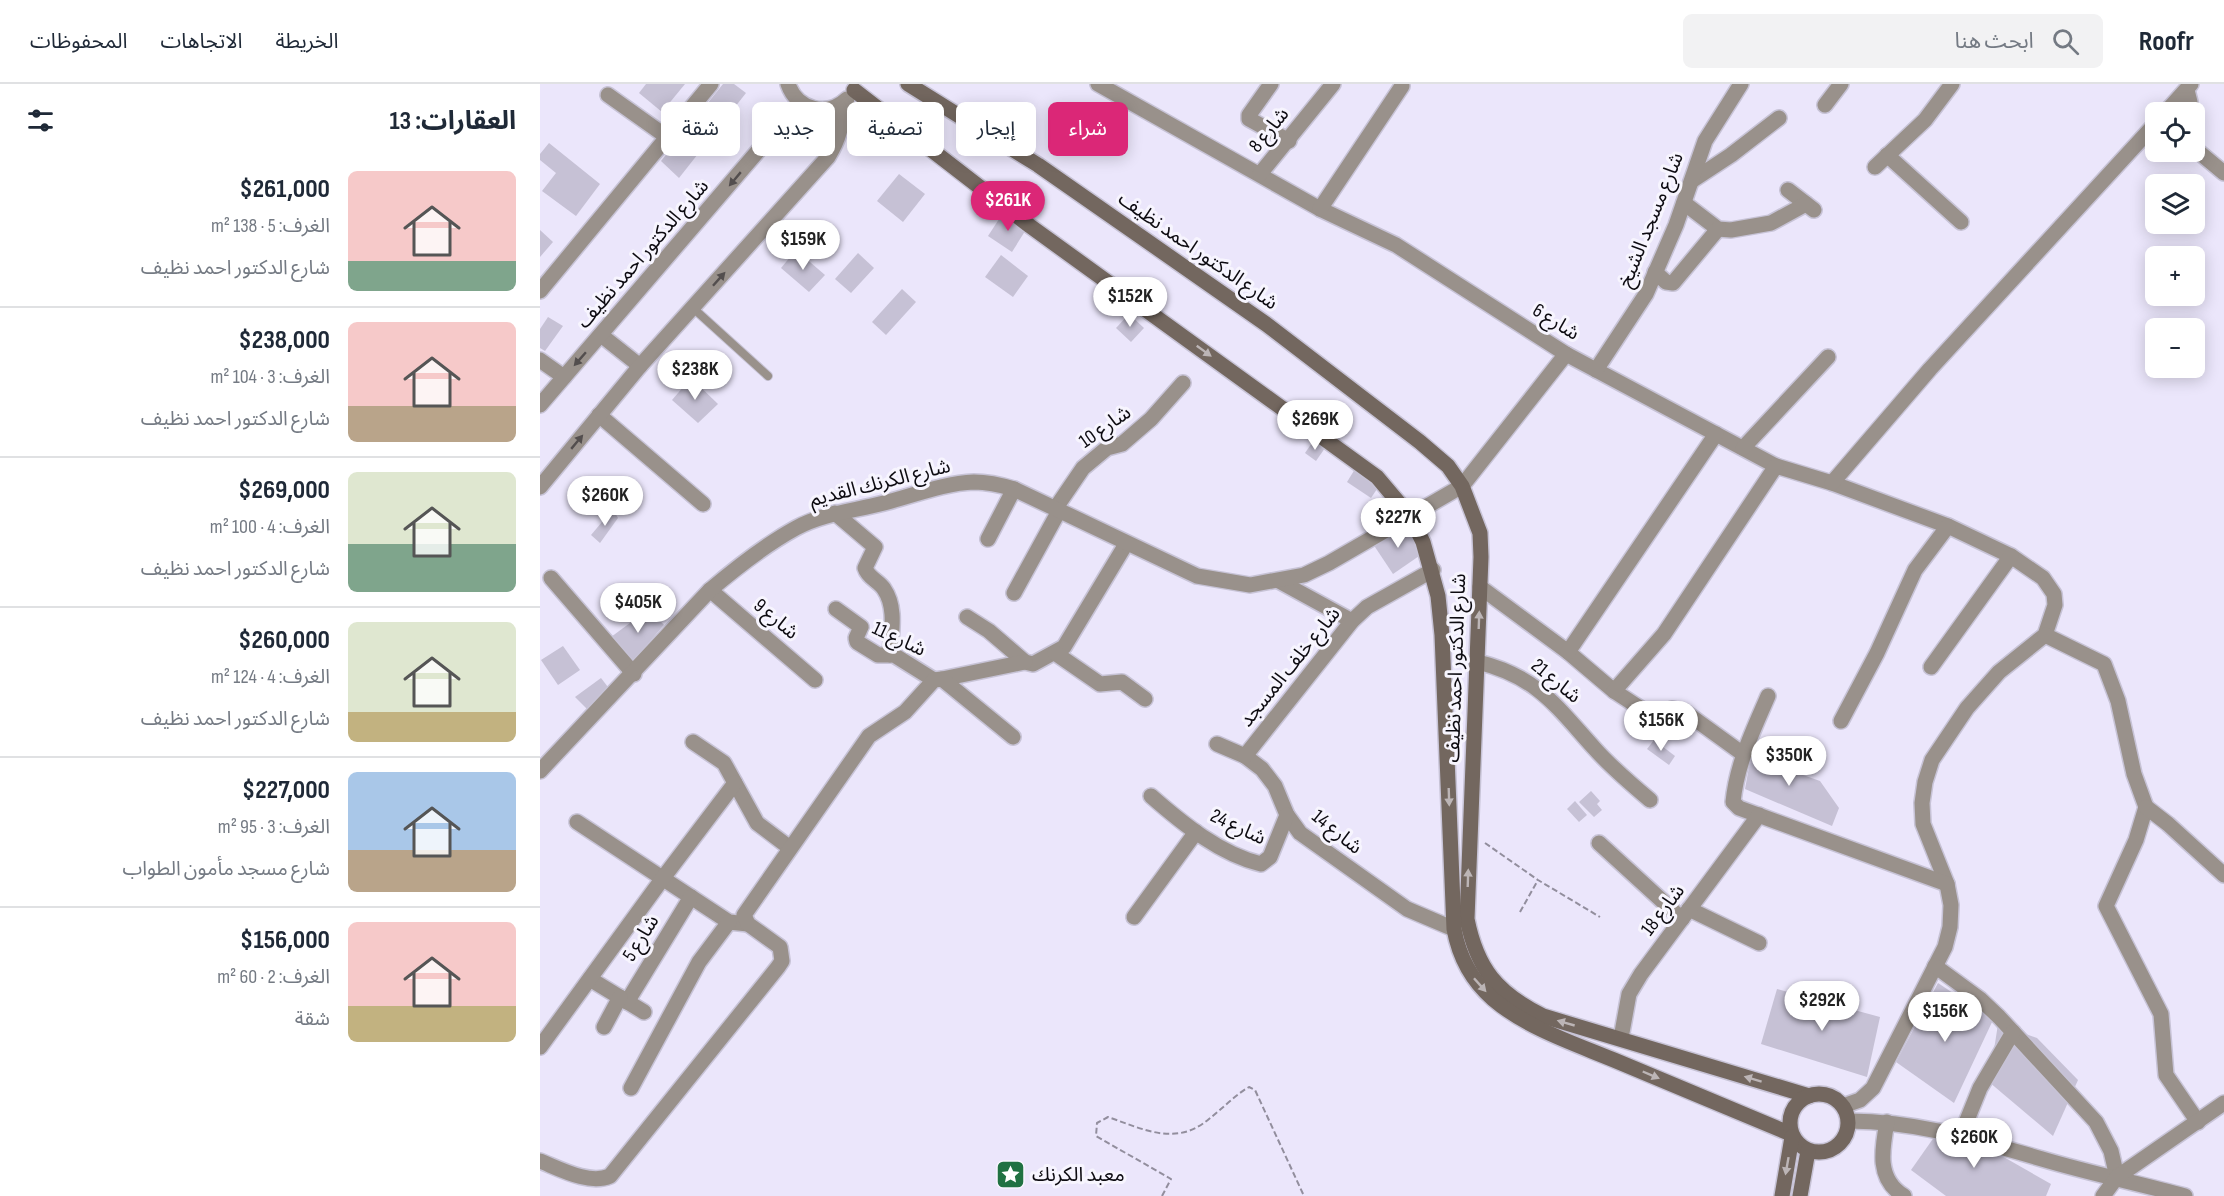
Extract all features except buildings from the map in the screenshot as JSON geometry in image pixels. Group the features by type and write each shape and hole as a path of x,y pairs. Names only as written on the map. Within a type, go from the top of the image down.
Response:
{"main road":[{"name":"شارع الدكتور احمد نظيف","path":"908,84 1038,165 1266,324 1420,442 1448,466 1462,486 1480,533 1478,662 1467,919 1472,944 1483,968 1499,988 1519,1004 1543,1016 1809,1096"},
{"name":"شارع الدكتور احمد نظيف","path":"855,87 1030,226 1377,477 1410,516 1423,542 1432,570 1442,635 1454,928 1458,951 1472,976 1491,998 1513,1013 1558,1037 1792,1135"},
{"path":"1782,1196 1792,1135 1790,1123 1792,1111 1799,1102 1809,1096 1828,1095 1843,1106 1849,1121 1844,1140 1828,1152 1808,1151 1799,1145 1792,1135"},
{"path":"1800,1196 1808,1151"}],"street":[{"path":"696,102 711,84"},
{"path":"788,84 793,95 800,102"},
{"name":"شارع 6","path":"1098,84 1320,209 1396,245 1566,354 1776,466 1832,483 1948,526 2012,556 2043,578 2054,594 2055,605 2045,635"},
{"path":"1271,84 1249,115 1249,119 1289,141"},
{"name":"شارع 8","path":"1260,174 1333,84"},
{"name":"شارع مسجد الشيخ","path":"1596,370 1646,294 1693,180 1705,141 1741,84"},
{"path":"1825,105 1841,84"},
{"path":"1875,167 1925,120 1952,84"},
{"path":"1320,209 1402,86"},
{"path":"835,108 842,104 855,87"},
{"path":"2175,102 2189,87"},
{"path":"2189,87 2190,102"},
{"path":"608,95 661,133"},
{"path":"540,487 640,366 828,157 838,141 842,123 842,104"},
{"path":"1693,180 1725,160 1779,118"},
{"path":"1832,483 1930,369 2145,135"},
{"path":"540,291 661,144"},
{"path":"1887,155 1961,222"},
{"name":"شارع الدكتور احمد نظيف","path":"540,405 754,156"},
{"path":"2205,157 2224,173"},
{"path":"1684,203 1718,230 1751,228 1771,223 1810,207 1788,190"},
{"path":"1655,272 1666,282 1673,283 1718,230"},
{"path":"602,334 640,366"},
{"path":"1462,486 1566,354"},
{"path":"1743,448 1828,357"},
{"path":"540,360 564,377"},
{"name":"شارع 10","path":"1014,593 1057,510 1083,468 1107,448 1124,442 1151,419 1183,383"},
{"path":"599,416 703,504"},
{"path":"1568,652 1716,434"},
{"path":"1614,691 1664,634 1776,466"},
{"name":"شارع الكرنك القديم","path":"540,771 634,674 710,590 768,545 798,527 835,513 972,482 994,483 1014,489 1197,576 1250,585 1304,575 1329,563 1462,486"},
{"path":"988,539 1014,489"},
{"path":"835,513 875,547 864,568 885,589 892,611 890,655"},
{"path":"1840,721 1877,653 1915,570 1948,526"},
{"path":"540,1161 592,1179 601,1180 610,1176 782,961 783,954 780,947 744,920 746,910 869,736 905,712 938,679 1024,663 1033,664 1064,647 1126,544"},
{"path":"1931,667 2012,556"},
{"name":"شارع خلف المسجد","path":"1245,756 1352,621 1367,607 1432,570"},
{"path":"551,578 634,674"},
{"path":"1279,581 1352,621"},
{"path":"1480,587 1568,652 1614,691 1653,715 1672,710 1685,712 1743,754"},
{"name":"شارع 9","path":"710,590 815,680"},
{"name":"شارع 11","path":"836,609 861,627 856,638 857,642 874,653 899,657 938,679 1013,737"},
{"path":"967,617 989,631 1024,663"},
{"path":"1843,1106 1860,1100 1873,1088 1945,947 1950,927 1951,905 1947,884 1923,824 1922,802 1932,760 1967,708 1999,672 2045,635 2099,660 2108,670 2118,701 2134,774 2146,807 2224,875"},
{"path":"1055,653 1100,684 1122,682 1145,699"},
{"name":"شارع 21","path":"1478,662 1507,671 1534,686 1571,720 1618,774 1650,800"},
{"path":"1768,696 1743,754 1736,777 1733,802 1739,808 1947,884"},
{"path":"693,742 724,763 757,823 790,848"},
{"name":"شارع 14","path":"1217,744 1245,756 1262,769 1275,786 1287,814 1300,833 1364,881 1407,909 1454,928"},
{"path":"540,1047 735,783"},
{"name":"شارع 24","path":"1151,796 1196,832 1225,849 1261,864 1267,862 1270,857 1287,814"},
{"path":"2146,807 2136,840 2106,906 2161,1014 2166,1075 2198,1122"},
{"name":"شارع 18","path":"1621,1038 1629,994 1759,815"},
{"path":"577,822 729,922 747,924"},
{"path":"1134,917 1196,832"},
{"path":"1599,843 1686,914 1759,943"},
{"name":"شارع 5","path":"604,1027 691,897"},
{"path":"631,1088 699,962 729,922"},
{"path":"1935,966 1980,999 2096,1122 2110,1151 2117,1178"},
{"path":"590,979 644,1012"},
{"path":"1961,1135 1980,1088 2013,1032"},
{"path":"2103,1196 2117,1178 2224,1102"},
{"path":"1849,1121 1887,1122 1961,1135 2052,1162 2184,1196"},
{"path":"1887,1122 1881,1154 1883,1169 1891,1187 1904,1196"}],"lane":[{"path":"693,309 768,376"}],"path":[{"path":"1470,833 1538,880 1600,916"},
{"path":"1521,912 1538,880"},
{"path":"1162,1196 1171,1179 1096,1136 1096,1123 1108,1117 1161,1135 1182,1133 1202,1125 1249,1087 1255,1090 1304,1196"}],"place":[{"name":"معبد الكرنك","path":"1011,1175"}]}
